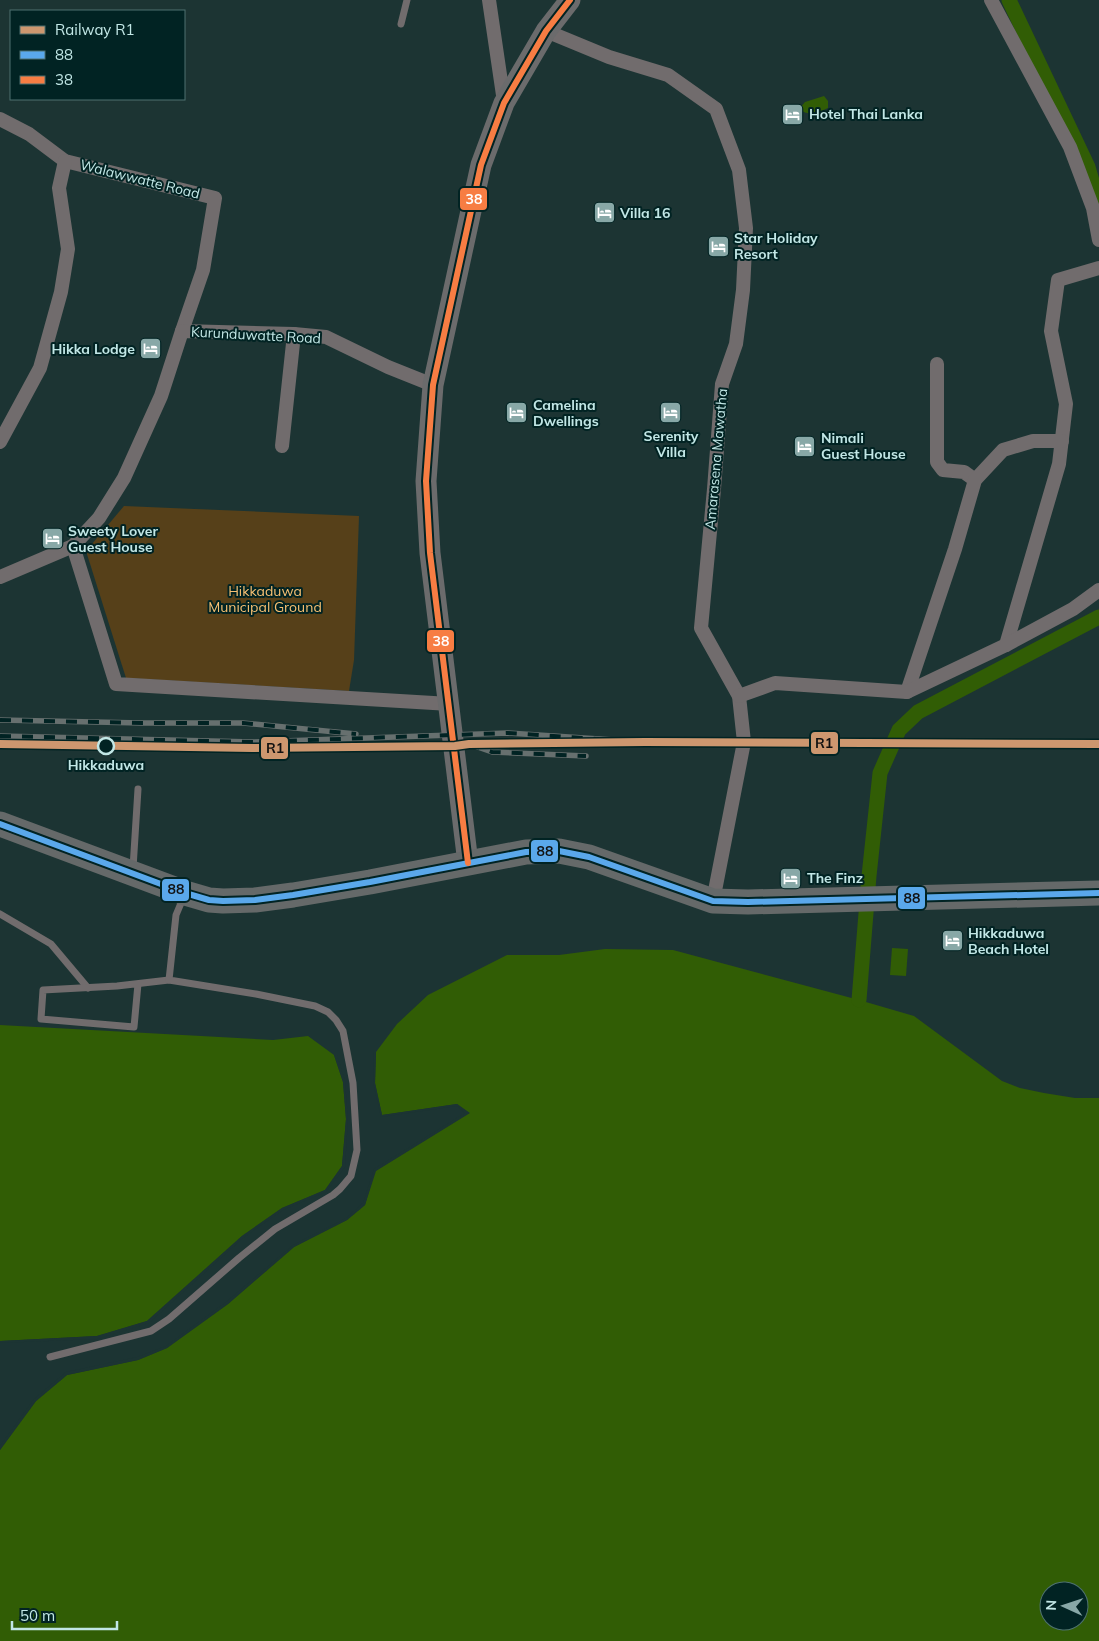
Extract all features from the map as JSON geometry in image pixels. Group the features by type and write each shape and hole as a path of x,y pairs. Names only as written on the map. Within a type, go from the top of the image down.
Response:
{"highway":[{"path":"0,824 185,893 209,900 256,900 292,896 526,852 559,851 589,856 713,901 748,902 1099,893"}],"main road":[{"path":"468,863 430,553 426,481 433,385 481,165 504,103 546,30 570,0"}],"street":[{"path":"991,0 1070,147 1093,208 1099,240"},
{"path":"486,1 504,103"},
{"name":"Amarasena Mawatha","path":"546,30 609,57 668,75 716,109 739,170 746,228 743,290 736,344 722,384 701,628 739,696 744,742 713,901"},
{"name":"Walawwatte Road","path":"0,119 28,134 65,161 215,198 203,270 182,331"},
{"path":"0,442 40,368 61,292 68,249 59,188 65,161"},
{"path":"1006,645 1059,464 1066,404 1051,331 1058,280 1099,268"},
{"name":"Kurunduwatte Road","path":"0,577 73,546 99,518 124,478 161,396 182,331 294,334 326,337 388,367 433,385"},
{"path":"282,446 294,334"},
{"path":"937,364 937,462 944,470 964,472 975,480"},
{"path":"907,692 955,549 975,480 1003,450 1033,441 1062,441"},
{"path":"73,546 116,684 450,704"},
{"path":"739,696 774,683 907,692 1006,645 1073,609 1099,590"}],"lane":[{"path":"401,24 407,0"},
{"path":"133,874 138,788"},
{"path":"169,980 176,915 185,893"},
{"path":"0,914 52,944 88,988"},
{"path":"50,1357 108,1344 151,1331 169,1319 275,1229 340,1189 351,1176 353,1170 357,1150 352,1083 343,1031 328,1012 315,1006 256,994 169,980 88,988 43,990 42,1019 134,1027 138,984"}],"green space":[{"name":"Hikkaduwa Municipal Ground","path":"124,506 359,516 354,660 349,691 126,678 86,551"}],"shaded area":[{"path":"824,96 828,101 828,108 810,114 799,109 805,102"},
{"path":"892,948 908,949 906,976 890,975"},
{"path":"605,949 673,950 914,1016 1002,1081 1020,1088 1044,1093 1075,1098 1099,1098 1099,1641 0,1641 0,1450 36,1401 67,1375 138,1360 167,1348 228,1304 294,1247 347,1220 365,1205 375,1171 469,1113 457,1104 382,1115 375,1083 376,1052 397,1024 428,995 507,955 559,955"},
{"path":"0,1025 273,1040 308,1036 334,1055 343,1082 346,1119 342,1166 325,1190 282,1208 242,1236 147,1321 97,1336 0,1341"}],"pier":[{"path":"374,1052 376,1052 375,1083 382,1115 457,1104 470,1113 376,1171 365,1205 347,1220 294,1247 228,1304 167,1348 138,1360 67,1375 36,1401 0,1450 0,1446 34,1399 66,1372 137,1357 166,1346 226,1302 293,1245 346,1218 363,1203 374,1169 465,1113 457,1106 381,1117 373,1083"},
{"path":"334,1055 337,1055 345,1081 348,1119 345,1167 326,1192 283,1210 243,1238 149,1323 97,1339 0,1343 0,1341 97,1336 147,1321 242,1236 282,1208 325,1190 342,1166 346,1119 343,1082"}],"waterway":[{"path":"1009,0 1088,167 1099,205"},
{"path":"859,1000 880,773 899,730 918,712 1099,617"}],"railway":[{"path":"0,720 243,723 356,734"},
{"path":"0,736 254,742 508,733 645,742"},
{"path":"469,744 492,752 586,756"}],"rail line":[{"name":"R1","path":"0,744 252,748 645,742 1099,744"}],"transit line":[{"name":"38","path":"468,863 430,553 426,481 433,385 481,165 504,103 546,31 570,0"},
{"name":"88","path":"0,824 185,893 209,900 223,901 255,900 293,895 526,852 559,851 589,857 713,901 748,902 1099,893"}],"place":[{"name":"Hotel Thai Lanka","path":"793,114"},
{"name":"Villa 16","path":"604,213"},
{"name":"Star Holiday Resort","path":"718,246"},
{"name":"Hikka Lodge","path":"151,349"},
{"name":"Camelina Dwellings","path":"517,413"},
{"name":"Serenity Villa","path":"671,413"},
{"name":"Nimali Guest House","path":"805,446"},
{"name":"Sweety Lover Guest House","path":"52,539"},
{"name":"Hikkaduwa","path":"106,746"},
{"name":"The Finz","path":"791,878"},
{"name":"Hikkaduwa Beach Hotel","path":"952,941"}]}
